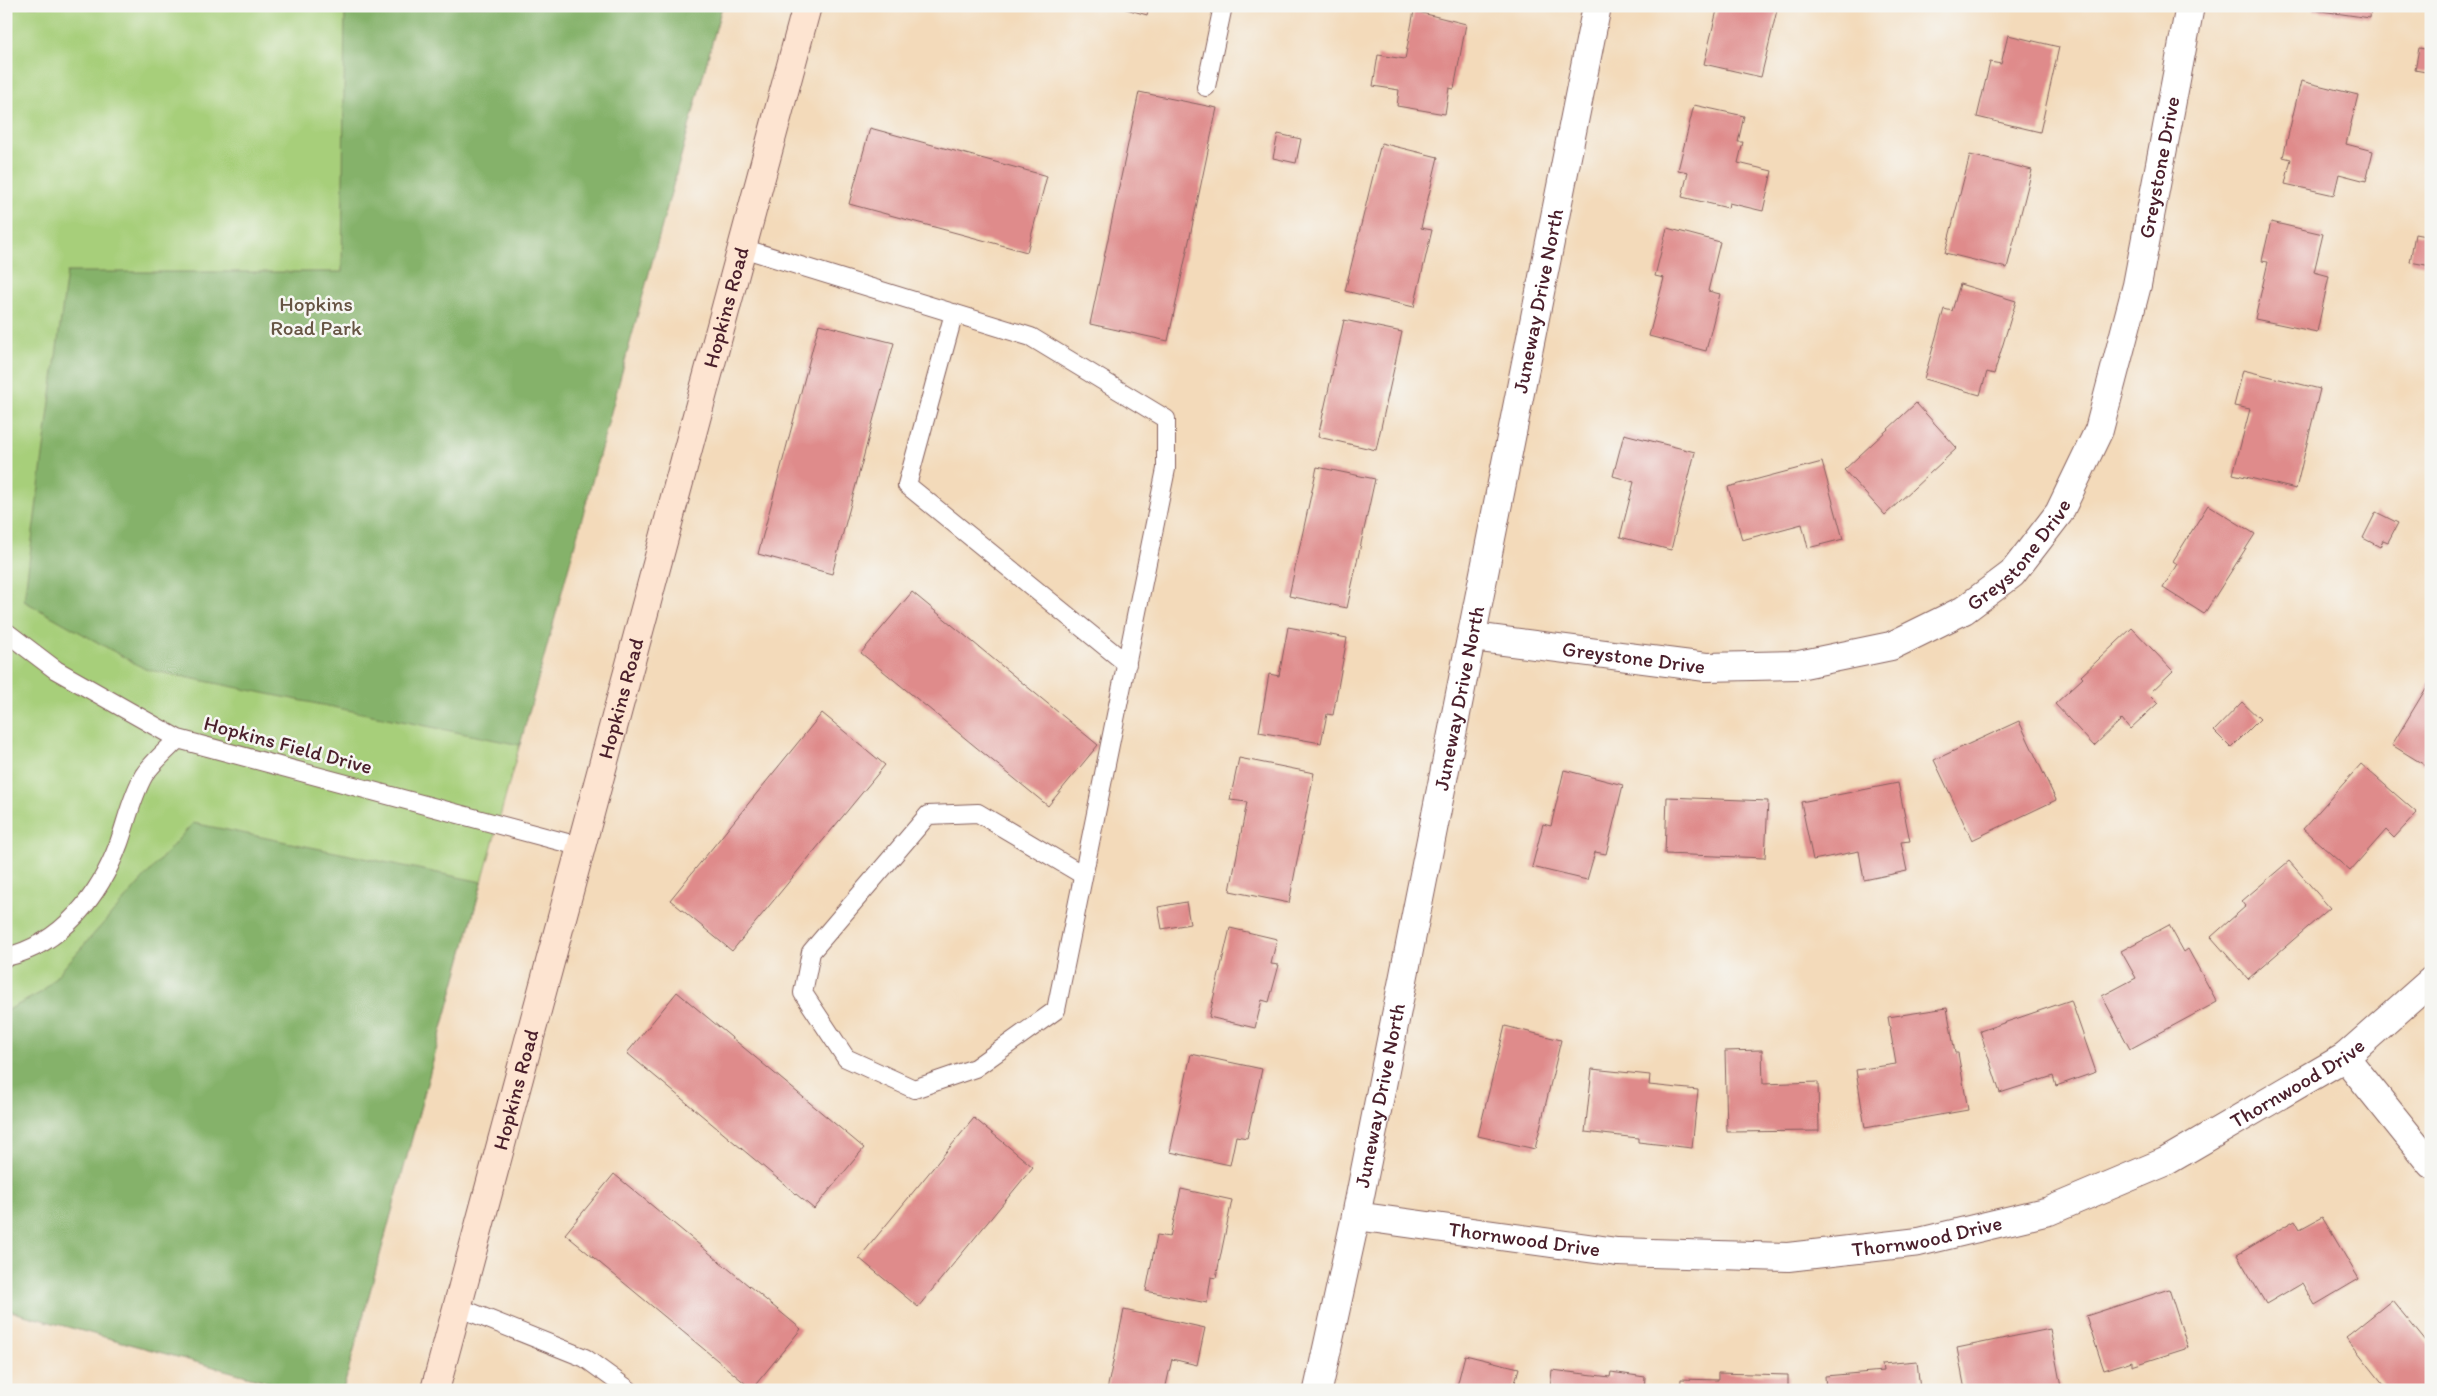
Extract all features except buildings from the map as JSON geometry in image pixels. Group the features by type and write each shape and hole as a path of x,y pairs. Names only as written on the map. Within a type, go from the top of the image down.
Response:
{"street":[{"name":"Hopkins Road","path":"435,1390 807,6"},
{"name":"Juneway Drive North","path":"1318,1390 1356,1216 1597,6"},
{"name":"Greystone Drive","path":"1472,637 1706,667 1800,665 1891,646 1964,610 2012,574 2059,513 2099,430 2137,285 2190,6"},
{"name":"Thornwood Drive","path":"1356,1216 1616,1252 1788,1257 1919,1242 2049,1211 2165,1162 2346,1057 2431,981"},
{"path":"2346,1057 2431,1164"}],"lane":[{"path":"1206,87 1223,6"},
{"path":"742,248 1031,337 1166,419 1166,469 1084,875 1056,1010 975,1068 914,1089 846,1058 803,993 811,952 928,815 978,813 1084,875"},
{"path":"954,313 907,484 1126,664"},
{"name":"Hopkins Field Drive","path":"6,632 56,670 178,739 582,847"},
{"path":"6,957 45,943 65,927 82,908 103,879 145,774 178,739"},
{"path":"458,1307 585,1358 629,1390"}],"green space":[{"name":"Hopkins Road Park","path":"6,6 722,6 343,1390 298,1390 6,1310"},
{"path":"345,6 722,6 520,745 145,669 24,601 67,272 342,272"},
{"path":"193,823 482,882 343,1390 298,1390 6,1310 6,1011 42,992"}]}
